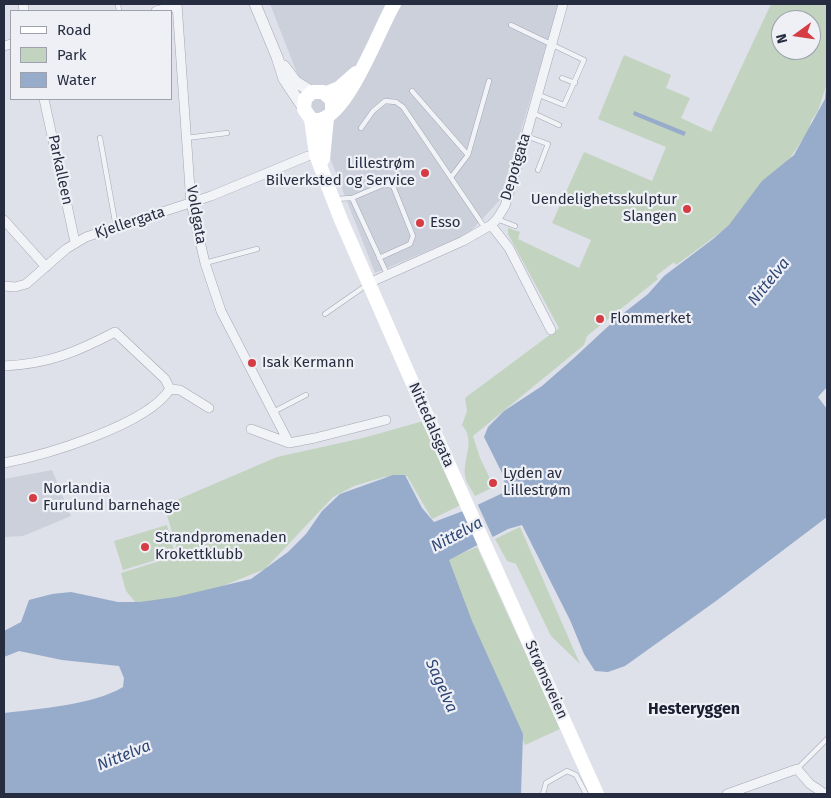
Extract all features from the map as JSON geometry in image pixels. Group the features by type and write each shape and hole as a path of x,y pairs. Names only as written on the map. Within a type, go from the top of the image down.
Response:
{"main road":[{"path":"384,20 388,4"},
{"path":"329,115 333,104 326,93 312,92 305,99 307,114 319,121 329,115 356,83 384,20 394,4"},
{"path":"326,93 351,79 364,63"},
{"name":"Nittedalsgata","path":"307,114 320,155 323,175 369,284 494,566"},
{"name":"Nittedalsgata","path":"320,155 329,115"},
{"name":"Strømsveien","path":"494,566 597,794"}],"street":[{"name":"Nittedalsgata","path":"254,4 284,78 307,114"},
{"name":"Depotgata","path":"492,224 504,206 533,113 563,4"},
{"path":"160,10 177,5"},
{"name":"Voldgata","path":"177,5 191,203 205,263 221,310 275,411 289,443"},
{"name":"Nittedalsgata","path":"277,57 296,82 312,92"},
{"name":"Parkalleen","path":"44,100 75,242"},
{"name":"Kjellergata","path":"4,286 15,287 26,284 75,242 191,203 298,160 320,155"},
{"path":"4,220 46,267"},
{"path":"369,284 492,224 508,248 551,330"},
{"path":"4,366 28,365 56,359 115,332 166,379 170,389"},
{"path":"170,389 180,390 209,408"},
{"path":"4,463 60,450 104,432 164,399 170,389"},
{"path":"251,429 289,443 386,420"},
{"path":"727,794 798,769 810,784 825,794"}],"lane":[{"path":"511,25 584,60 564,105 538,95"},
{"path":"562,78 575,83"},
{"path":"452,176 468,155 489,81"},
{"path":"412,90 468,155"},
{"path":"361,128 372,111 385,101 396,102 403,107 452,176 492,224 515,226"},
{"path":"533,113 559,125"},
{"path":"186,138 227,134"},
{"path":"526,136 548,144 538,170"},
{"path":"100,138 116,227"},
{"path":"333,199 352,198 385,184 393,186 413,236 410,244 379,258"},
{"path":"352,198 387,274"},
{"path":"205,263 257,249"},
{"path":"325,314 369,284"},
{"path":"275,411 306,395"},
{"path":"798,769 827,740"},
{"path":"543,794 546,783 567,771 576,775 586,794"}],"shaded area":[{"path":"270,4 559,4 500,200 468,234 375,273"},
{"name":"Norlandia Furulund barnehage","path":"52,470 71,516 23,536 4,537 4,479"}],"green space":[{"path":"771,4 827,4 827,83 818,111 811,121 809,130 780,173 732,224 676,265 674,262 656,276 658,279 587,336 584,345 473,436 480,458 494,487 475,496 465,477 469,443 466,431 462,425 467,411 465,398 559,328 508,234 508,228 520,232 518,239 579,268 591,240 552,223 584,152 652,181 666,147 598,119 624,55 671,75 666,88 690,98 681,118 711,132"},
{"path":"427,420 463,504 432,519 407,476 384,477 354,486 333,497 265,569 200,595 142,610 126,591 121,573 179,555 167,515 172,502 277,457 363,438"},
{"name":"Strandpromenaden Krokettklubb","path":"167,525 175,554 123,570 114,541"},
{"path":"520,527 580,664 551,636 516,564 507,561 495,539"},
{"path":"477,547 560,729 525,745 444,561"}],"water":[{"path":"827,78 827,387 818,397 827,409 827,517 716,601 625,666 608,672 595,671 584,654 570,620 522,525 508,529 449,560 472,621 523,734 521,794 4,794 4,713 81,702 111,693 123,687 124,678 119,666 62,660 19,651 4,657 4,631 21,622 29,600 52,594 71,592 118,602 140,602 176,597 251,579 288,552 306,534 322,511 340,494 393,475 405,475 422,508 434,522 471,508 507,491 502,473 484,437 488,427 504,411 542,386 616,319 648,294 664,276 729,225 762,181 794,155 825,99"},
{"path":"634,111 686,132 684,136 633,115"}],"pier":[{"path":"477,503 494,540 479,547 470,506"}],"place":[{"name":"Lillestrøm Bilverksted og Service","path":"425,173"},
{"name":"Uendelighetsskulptur Slangen","path":"687,209"},
{"name":"Esso","path":"420,223"},
{"name":"Flommerket","path":"600,319"},
{"name":"Isak Kermann","path":"252,363"},
{"name":"Lyden av Lillestrøm","path":"493,483"},
{"name":"Norlandia Furulund barnehage","path":"33,498"},
{"name":"Strandpromenaden Krokettklubb","path":"145,547"}],"district":[{"name":"Hesteryggen","path":"694,710"}],"water label":[{"name":"Nittelva","path":"769,282"},
{"name":"Nittelva","path":"457,535"},
{"name":"Sagelva","path":"441,686"},
{"name":"Nittelva","path":"124,756"}]}
